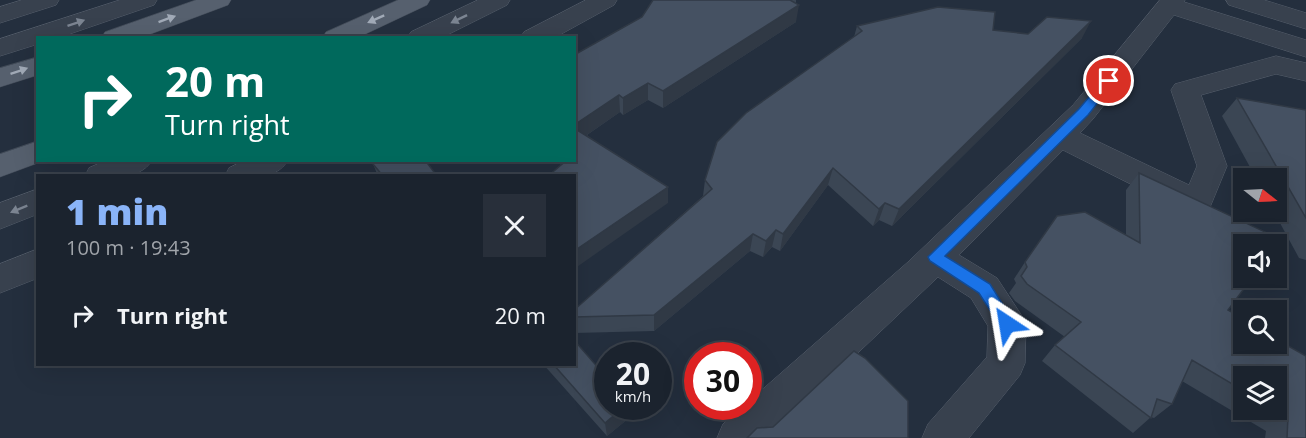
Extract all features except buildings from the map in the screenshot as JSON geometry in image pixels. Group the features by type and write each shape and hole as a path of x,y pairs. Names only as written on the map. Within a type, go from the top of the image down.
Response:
{"main road":[{"path":"120,36 219,0"},
{"path":"339,36 418,0"},
{"path":"0,78 36,65"},
{"path":"0,166 36,153"}],"street":[{"path":"0,15 47,0"},
{"path":"36,36 145,0"},
{"path":"424,36 498,0"},
{"path":"537,36 604,0"},
{"path":"1238,0 1306,21"},
{"path":"1173,2 1306,40"},
{"path":"1173,2 1306,49"},
{"path":"738,438 935,257 1083,112 1173,2"},
{"path":"0,48 36,36"},
{"path":"1059,135 1197,202 1212,166 1185,90 1276,65 1306,72"},
{"path":"105,174 132,162"},
{"path":"244,174 269,162"},
{"path":"0,216 36,202"},
{"path":"935,257 984,288 1007,324 1006,363 943,438"},
{"path":"0,279 36,264"}],"route":[{"path":"1007,324 984,288 935,257 1083,112 1109,81"}]}
